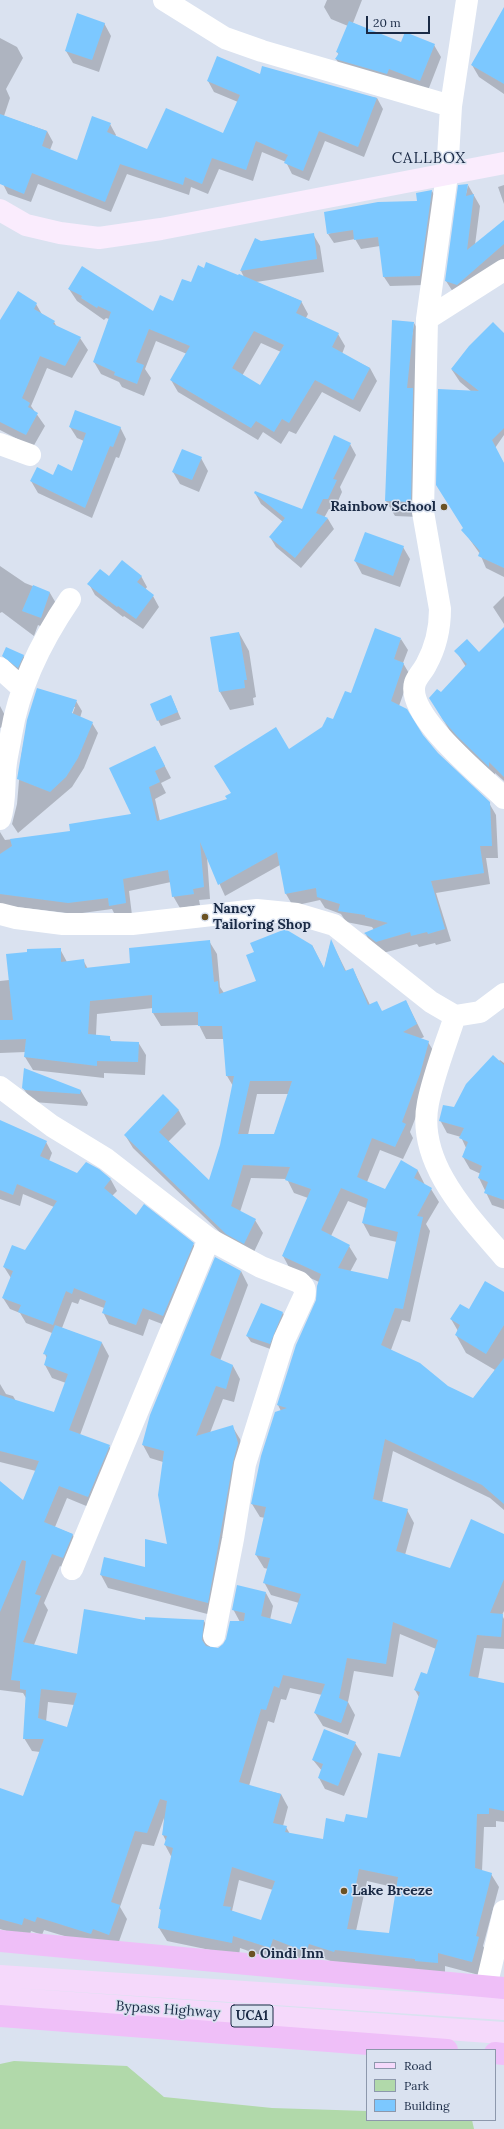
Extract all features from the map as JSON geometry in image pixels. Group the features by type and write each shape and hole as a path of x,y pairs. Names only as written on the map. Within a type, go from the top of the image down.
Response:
{"highway":[{"path":"0,1941 495,1988"},
{"path":"0,2016 434,2049"}],"main road":[{"name":"Bypass Highway","path":"0,1976 504,2009"},
{"name":"Bypass Highway","path":"0,1998 504,2033"}],"street":[{"path":"164,0 225,38 262,51 451,106"},
{"path":"468,0 451,106 447,175 427,319 423,512 440,609 440,621 435,646 415,683 414,697 426,721 443,740 504,798"},
{"path":"0,210 26,225 60,233 99,238 161,229 504,163"},
{"path":"427,319 504,270"},
{"path":"0,444 30,455"},
{"path":"0,819 2,813 5,773 11,733 29,670 58,616 70,599"},
{"path":"0,668 23,690"},
{"path":"0,914 16,918 63,924 132,924 257,910 297,914 334,925 432,1002 455,1016 480,1012 504,994"},
{"path":"455,1016 428,1104 426,1126 428,1146 446,1182 474,1222 504,1257"},
{"path":"0,1087 52,1126 106,1159 208,1238 260,1267 299,1282 306,1290 284,1340 245,1464 233,1539 214,1636"},
{"path":"72,1569 208,1238"},
{"path":"495,1988 504,1911"}],"green space":[{"path":"14,2061 127,2066 164,2097 272,2108 366,2111 366,2121 472,2121 474,2129 0,2129 0,2064"}],"building":[{"path":"504,7 504,84 471,65"},
{"path":"77,13 105,23 92,60 65,51"},
{"path":"349,21 401,42 405,32 435,44 420,81 389,69 387,74 335,59 339,53 336,52"},
{"path":"217,56 260,74 262,66 377,98 358,147 319,131 303,171 284,163 288,155 256,141 246,170 212,158 202,184 185,177 183,185 120,164 105,202 32,173 24,194 0,184 0,114 47,131 42,146 77,160 92,116 111,123 107,132 147,149 166,108 223,133 240,95 207,81"},
{"path":"468,184 466,196 474,194 467,250 504,220 504,244 457,285 445,281 458,185"},
{"path":"432,190 420,276 383,277 378,237 354,240 353,230 327,234 324,212 378,202 417,201 416,193"},
{"path":"314,233 317,259 240,271 255,238 261,241"},
{"path":"206,262 238,275 239,274 302,301 296,313 339,333 332,347 370,368 353,400 315,380 289,423 282,419 274,432 256,421 251,428 170,380 190,346 149,329 136,362 144,365 137,384 114,375 115,372 93,362 111,312 98,306 97,308 81,298 82,296 68,289 82,266 153,311 160,295 173,301 182,279 191,282 198,265 204,268","holes":["254,331 284,345 260,385 232,368"]},
{"path":"18,291 37,303 34,309 55,321 53,324 81,337 65,366 40,356 22,398 30,403 28,407 38,413 26,435 0,422 0,320"},
{"path":"392,320 414,322 407,388 413,388 411,502 385,501"},
{"path":"493,322 504,333 504,428 492,440 504,463 504,568 478,556 480,551 461,530 463,528 436,485 438,389 479,391 451,369 469,346"},
{"path":"75,410 121,427 113,447 110,446 85,508 30,481 37,467 53,475 58,464 72,471 86,433 69,427"},
{"path":"334,435 351,443 333,479 337,480 328,499 323,499 316,513 328,518 295,558 269,537 285,518 254,493 255,491 302,509"},
{"path":"182,449 202,457 192,480 172,472"},
{"path":"365,532 404,546 393,576 354,561"},
{"path":"122,560 142,576 137,582 154,595 136,619 118,606 117,607 87,584 100,569 109,576"},
{"path":"33,585 50,592 41,618 22,611"},
{"path":"504,627 504,777 489,762 489,767 457,736 443,720 429,698 437,689 441,692 467,664 454,651 467,639 479,652"},
{"path":"375,628 401,638 394,659 404,663 391,701 407,709 423,735 438,753 490,802 492,846 480,846 484,873 431,881 445,929 428,934 427,932 411,936 410,932 376,942 364,933 388,923 365,917 365,915 338,911 340,904 317,897 316,888 285,894 277,852 218,885 200,842 204,887 193,889 194,894 172,897 168,870 123,879 126,903 109,906 108,898 68,903 0,894 0,854 12,846 10,839 70,831 69,824 131,814 109,768 155,746 165,766 155,771 160,782 149,787 157,821 227,799 225,796 231,793 214,766 276,727 289,749 322,727 327,717 333,719 345,691 351,693"},
{"path":"239,632 247,680 244,680 245,688 219,692 210,637"},
{"path":"6,647 24,655 18,668 2,656"},
{"path":"37,688 77,700 72,713 93,722 78,758 66,777 50,792 17,779 27,720"},
{"path":"171,695 178,712 157,721 150,704"},
{"path":"283,930 287,930 312,945 324,968 331,939 345,971 353,968 368,1005 377,1001 382,1011 406,1000 417,1024 403,1032 429,1041 420,1074 402,1122 406,1124 395,1147 372,1138 357,1177 385,1189 401,1160 418,1170 414,1178 432,1188 417,1216 423,1217 403,1309 395,1308 381,1345 420,1363 448,1386 473,1398 504,1358 504,1504 482,1485 385,1439 373,1499 408,1509 396,1551 450,1568 471,1519 504,1534 504,1579 490,1613 503,1614 501,1637 477,1635 469,1676 504,1683 504,1811 489,1808 489,1814 477,1814 475,1868 492,1873 476,1936 479,1937 472,1962 438,1953 438,1963 415,1961 415,1959 335,1950 334,1952 309,1944 306,1952 273,1939 270,1948 233,1936 232,1943 158,1928 161,1909 159,1909 173,1848 164,1845 167,1836 162,1835 167,1801 160,1799 147,1833 135,1831 111,1902 120,1905 109,1935 93,1929 91,1934 37,1917 35,1922 24,1918 22,1925 0,1919 0,1788 23,1796 44,1739 23,1739 26,1690 20,1689 20,1681 11,1680 26,1561 22,1560 0,1612 0,1481 23,1500 39,1461 0,1451 0,1395 54,1412 68,1374 44,1365 47,1355 43,1354 55,1325 102,1342 69,1430 110,1445 88,1497 59,1486 44,1522 73,1534 63,1558 52,1554 35,1594 41,1596 23,1642 77,1654 84,1609 145,1620 145,1617 204,1620 202,1640 206,1646 218,1648 226,1639 230,1621 244,1621 245,1613 232,1610 237,1585 266,1592 261,1616 291,1624 301,1594 263,1583 270,1558 255,1555 266,1507 251,1504 261,1456 275,1412 287,1408 277,1405 296,1345 316,1300 317,1286 321,1274 282,1256 311,1189 285,1180 290,1167 243,1165 231,1206 256,1219 244,1244 226,1234 124,1135 163,1094 179,1110 159,1132 209,1180 220,1145 234,1076 226,1076 222,1026 198,1026 198,1012 152,1013 152,995 90,1001 88,1034 110,1036 110,1041 139,1042 138,1062 97,1061 97,1066 24,1057 26,1039 0,1040 0,1020 13,1020 6,954 27,952 27,949 61,948 61,962 84,959 85,968 130,963 129,948 210,940 214,982 218,981 219,994 256,981 246,955 254,952 250,943","holes":["250,1081 292,1081 274,1134 238,1134","341,1188 368,1199 362,1223 398,1232 388,1279 338,1268 350,1245 321,1230","393,1622 438,1640 427,1674 421,1672 414,1690 420,1692 400,1757 378,1753 367,1818 346,1814 344,1822 326,1818 323,1839 285,1832 287,1826 273,1823 281,1794 239,1782 261,1709 266,1710 274,1686 279,1688 283,1675 325,1684 314,1713 341,1723 348,1702 339,1698 347,1658 386,1664","41,1689 77,1693 67,1727 38,1718","232,1867 275,1881 261,1920 230,1910 231,1907 223,1906","359,1869 398,1877 389,1933 347,1929"]},
{"path":"493,1055 504,1065 504,1200 484,1193 488,1182 478,1178 482,1166 462,1157 468,1142 459,1138 464,1128 439,1121 443,1105 454,1107 466,1084"},
{"path":"24,1068 81,1090 80,1094 25,1090 22,1088"},
{"path":"0,1120 47,1141 40,1156 77,1173 86,1162 99,1169 111,1179 104,1188 136,1215 144,1204 194,1243 163,1316 143,1308 136,1325 102,1313 106,1301 74,1288 72,1294 66,1291 53,1325 18,1312 21,1305 2,1298 13,1271 3,1267 12,1245 25,1250 57,1201 17,1184 13,1195 0,1190"},
{"path":"215,1257 241,1271 210,1355 233,1365 226,1389 216,1386 196,1436 233,1425 238,1443 233,1462 208,1603 100,1575 104,1557 145,1567 145,1539 167,1544 158,1495 164,1451 142,1445 150,1415"},
{"path":"485,1281 504,1292 504,1325 486,1354 455,1335 460,1325 450,1319 460,1304 469,1309"},
{"path":"261,1303 283,1312 270,1344 246,1336"},
{"path":"324,1729 356,1742 338,1786 318,1778 323,1764 312,1760"}],"place":[{"name":"Rainbow School","path":"444,507"},
{"name":"Nancy Tailoring Shop","path":"205,917"},
{"name":"Lake Breeze","path":"344,1891"},
{"name":"Oindi Inn","path":"252,1954"}],"district":[{"name":"CALLBOX","path":"429,159"}]}
